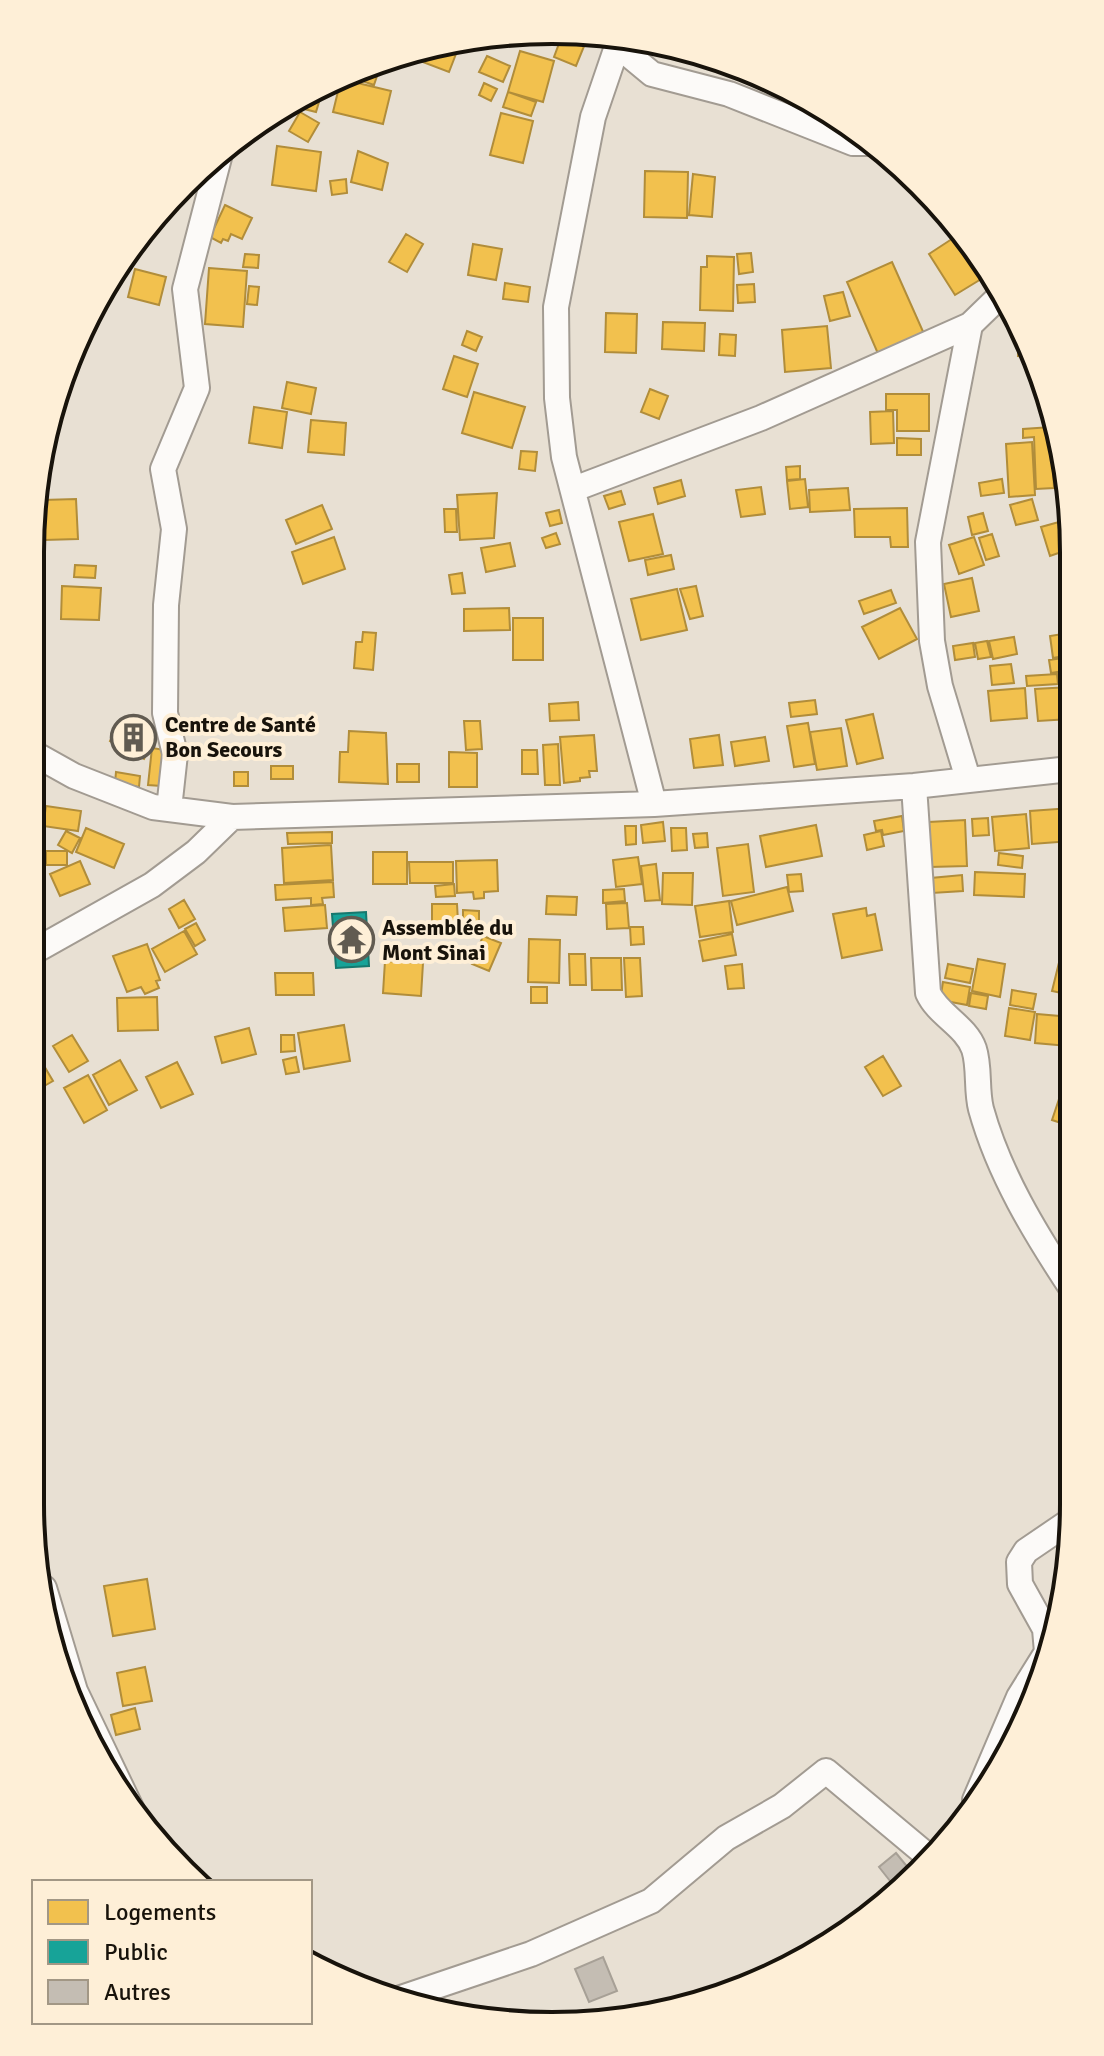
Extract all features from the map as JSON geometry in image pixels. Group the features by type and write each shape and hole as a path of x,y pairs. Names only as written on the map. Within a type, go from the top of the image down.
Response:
{"street":[{"path":"616,48 593,117 556,307 557,398 564,457 654,804"},
{"path":"629,50 652,74 729,94 852,143"},
{"path":"169,809 175,754 165,713 166,605 174,529 163,469 197,388 185,289 215,172"},
{"path":"574,489 761,418 970,325 994,302"},
{"path":"968,779 940,686 928,589 928,542 970,325"},
{"path":"44,759 74,776 153,807 232,817 654,804 914,786 1060,770"},
{"path":"914,786 925,912 928,993 932,1003 974,1048 981,1109 1011,1185 1034,1231 1060,1271"},
{"path":"44,946 152,885 196,852 232,817"},
{"path":"1045,1628 1020,1584 1019,1562 1026,1551 1059,1528"},
{"path":"996,1750 1025,1687"},
{"path":"415,1993 531,1954 651,1901 726,1838 782,1806 826,1771 922,1851"}],"building: Logements":[{"path":"559,44 585,45 576,66 554,57"},
{"path":"520,51 554,61 543,102 508,92"},
{"path":"456,53 449,72 420,61"},
{"path":"487,56 510,66 503,82 479,72"},
{"path":"377,76 374,85 363,81"},
{"path":"358,83 391,91 383,124 333,112 338,91"},
{"path":"484,83 497,89 491,101 479,95"},
{"path":"508,92 536,102 531,116 503,107"},
{"path":"319,102 316,112 304,109"},
{"path":"300,112 319,123 308,142 289,131"},
{"path":"501,113 533,121 523,163 490,155"},
{"path":"277,146 321,152 316,191 272,185"},
{"path":"358,151 388,163 382,190 351,182"},
{"path":"645,171 688,172 687,218 644,217"},
{"path":"693,174 715,177 712,217 689,215"},
{"path":"346,179 347,193 332,195 330,181"},
{"path":"225,205 252,218 242,239 231,234 228,241 223,239 221,243 210,237"},
{"path":"406,234 423,244 407,272 389,262"},
{"path":"952,239 980,280 955,295 929,254"},
{"path":"473,244 502,249 496,280 468,275"},
{"path":"751,253 753,272 739,274 737,254"},
{"path":"245,254 259,255 258,268 243,267"},
{"path":"707,256 734,257 733,311 700,310 701,267 707,267"},
{"path":"892,262 925,336 879,356 847,282"},
{"path":"209,268 247,271 243,327 205,324"},
{"path":"135,269 166,277 159,305 128,297"},
{"path":"505,283 530,287 528,302 503,299"},
{"path":"754,284 755,302 738,303 737,285"},
{"path":"249,286 259,287 257,305 247,304"},
{"path":"843,292 850,316 830,321 824,296"},
{"path":"606,313 637,314 636,353 605,352"},
{"path":"663,322 705,323 704,351 662,349"},
{"path":"827,326 831,368 785,372 782,330"},
{"path":"467,331 482,337 476,351 462,345"},
{"path":"720,334 736,335 735,356 719,355"},
{"path":"454,356 478,364 467,397 443,389"},
{"path":"287,382 316,388 311,414 282,408"},
{"path":"650,389 668,396 659,419 641,412"},
{"path":"474,392 525,407 512,448 462,433"},
{"path":"886,394 929,394 929,431 897,431 897,410 886,410"},
{"path":"254,407 287,412 282,448 249,443"},
{"path":"893,411 894,443 871,444 870,412"},
{"path":"311,420 346,423 344,455 308,452"},
{"path":"1044,427 1054,488 1036,489 1034,437 1023,438 1023,429"},
{"path":"897,438 921,439 921,455 897,455"},
{"path":"1032,442 1035,495 1009,497 1006,444"},
{"path":"521,451 537,452 535,471 519,469"},
{"path":"800,466 800,479 787,480 786,467"},
{"path":"805,479 808,507 790,509 787,481"},
{"path":"1002,479 1004,493 981,496 979,483"},
{"path":"681,480 685,496 658,504 654,488"},
{"path":"761,487 765,514 741,517 736,490"},
{"path":"848,488 850,510 810,512 809,490"},
{"path":"621,491 625,504 609,509 604,496"},
{"path":"497,493 494,538 460,540 457,495"},
{"path":"76,499 78,539 44,540 47,500"},
{"path":"1032,499 1038,520 1016,525 1010,505"},
{"path":"322,505 332,529 296,544 286,520"},
{"path":"907,508 908,547 891,547 890,537 855,537 854,509"},
{"path":"444,509 456,509 457,532 445,532"},
{"path":"559,510 562,523 550,526 546,513"},
{"path":"983,513 988,531 972,535 968,517"},
{"path":"653,514 663,554 629,561 619,522"},
{"path":"1059,522 1060,552 1050,556 1041,527"},
{"path":"556,533 560,544 546,548 542,538"},
{"path":"992,534 999,556 986,560 979,538"},
{"path":"334,537 345,569 303,584 292,552"},
{"path":"974,537 984,565 959,574 949,545"},
{"path":"510,543 515,566 486,572 481,548"},
{"path":"671,555 674,569 648,575 645,560"},
{"path":"75,565 96,566 95,578 74,577"},
{"path":"462,573 465,593 452,594 449,575"},
{"path":"972,578 979,611 951,617 944,584"},
{"path":"62,586 101,588 99,620 61,619"},
{"path":"696,586 703,616 690,619 680,589"},
{"path":"677,589 687,630 641,640 631,599"},
{"path":"891,590 896,603 864,614 859,601"},
{"path":"509,608 510,630 464,631 464,609"},
{"path":"900,608 917,639 879,659 862,627"},
{"path":"513,618 543,618 543,660 513,660"},
{"path":"363,632 376,633 373,670 354,668 356,642 362,642"},
{"path":"1060,634 1060,657 1053,658 1050,636"},
{"path":"1014,637 1017,654 993,659 989,641"},
{"path":"987,641 991,657 978,659 975,643"},
{"path":"973,643 975,657 955,660 953,646"},
{"path":"1060,658 1060,672 1051,673 1049,660"},
{"path":"1011,664 1014,683 992,685 990,666"},
{"path":"1057,674 1058,684 1027,686 1026,676"},
{"path":"1025,688 1027,718 991,721 988,691"},
{"path":"1060,688 1060,720 1038,721 1035,689"},
{"path":"815,700 817,714 791,717 789,703"},
{"path":"578,702 579,720 550,721 549,704"},
{"path":"873,714 883,758 857,764 846,720"},
{"path":"464,721 480,721 482,749 466,750"},
{"name":"Centre de Santé Bon Secours","path":"119,723 139,733 144,724 158,732 144,759 110,741"},
{"path":"808,723 815,764 794,767 787,726"},
{"path":"841,728 847,766 817,770 810,732"},
{"path":"349,731 386,733 388,784 339,782 340,752 348,752"},
{"path":"594,735 597,771 589,771 590,777 580,778 580,781 564,783 560,737"},
{"path":"719,735 723,765 694,768 690,739"},
{"path":"765,737 769,761 735,766 731,742"},
{"path":"558,744 560,785 545,785 543,745"},
{"path":"152,748 165,750 161,786 148,785"},
{"path":"522,750 537,750 538,774 522,774"},
{"path":"449,752 477,753 477,787 449,787"},
{"path":"397,764 419,764 419,782 397,782"},
{"path":"271,766 293,766 293,779 271,779"},
{"path":"116,772 140,776 139,787 115,783"},
{"path":"234,772 248,772 248,786 234,786"},
{"path":"46,806 81,811 78,831 44,826"},
{"path":"1060,809 1060,842 1032,844 1030,811"},
{"path":"1026,814 1029,848 995,851 992,817"},
{"path":"902,816 904,831 883,835 882,830 876,831 874,821"},
{"path":"988,818 989,835 973,836 972,819"},
{"path":"965,820 967,866 930,867 929,822"},
{"path":"663,822 665,841 643,843 641,825"},
{"path":"816,825 822,856 766,867 760,836"},
{"path":"625,826 636,826 636,844 626,845"},
{"path":"86,828 124,844 114,868 76,852"},
{"path":"671,828 686,828 687,850 672,851"},
{"path":"66,831 80,838 72,853 58,845"},
{"path":"881,831 884,846 867,850 864,835"},
{"path":"332,832 332,843 288,844 287,833"},
{"path":"707,833 708,847 695,848 693,834"},
{"path":"748,844 754,892 723,896 717,848"},
{"path":"331,845 333,880 284,883 282,848"},
{"path":"46,851 67,851 67,865 46,865"},
{"path":"373,852 407,852 407,884 373,884"},
{"path":"999,853 1023,856 1022,868 998,865"},
{"path":"638,857 642,884 616,887 613,860"},
{"path":"497,860 498,891 484,892 484,898 474,899 473,892 457,893 456,861"},
{"path":"80,861 90,884 60,896 50,874"},
{"path":"409,862 453,862 453,883 410,883"},
{"path":"656,864 660,900 645,901 641,866"},
{"path":"975,872 1025,874 1024,897 974,895"},
{"path":"663,873 693,873 692,905 662,904"},
{"path":"801,874 803,891 789,892 787,875"},
{"path":"962,875 963,891 932,893 931,878"},
{"path":"333,882 334,897 322,898 323,904 311,905 311,898 276,900 275,885"},
{"path":"454,884 455,896 436,897 435,886"},
{"path":"787,887 793,911 737,925 731,901"},
{"path":"624,889 625,901 603,903 603,890"},
{"path":"547,896 577,897 576,915 546,914"},
{"path":"184,900 195,919 179,928 169,909"},
{"path":"729,901 733,932 700,937 695,906"},
{"path":"627,903 629,928 607,929 606,904"},
{"path":"432,904 457,904 458,922 432,922"},
{"path":"325,905 327,928 285,931 283,908"},
{"path":"866,908 867,916 875,914 882,950 842,958 833,914"},
{"path":"463,910 479,911 479,929 463,929"},
{"path":"196,923 205,940 195,946 185,929"},
{"path":"630,927 643,927 644,944 631,945"},
{"path":"184,931 197,954 165,972 152,949"},
{"path":"732,934 736,955 703,961 699,941"},
{"path":"483,936 501,943 489,971 472,964"},
{"path":"529,939 560,940 559,983 528,982"},
{"path":"147,944 160,980 156,981 159,988 145,994 141,987 127,992 113,956"},
{"path":"569,954 585,954 586,985 570,985"},
{"path":"591,958 621,958 622,990 592,990"},
{"path":"624,958 640,958 642,996 626,997"},
{"path":"1060,958 1060,993 1052,991"},
{"path":"978,959 1005,964 1000,997 972,991"},
{"path":"385,961 423,963 421,996 383,993"},
{"path":"742,964 744,988 728,989 725,966"},
{"path":"948,964 973,969 970,983 945,978"},
{"path":"275,973 313,973 314,995 276,995"},
{"path":"943,982 970,987 967,1005 940,1000"},
{"path":"531,987 547,987 547,1003 531,1003"},
{"path":"1012,990 1036,994 1033,1009 1010,1005"},
{"path":"971,993 988,996 986,1009 969,1006"},
{"path":"157,997 158,1030 118,1031 117,998"},
{"path":"1009,1008 1035,1012 1030,1040 1005,1036"},
{"path":"1037,1014 1060,1016 1060,1045 1035,1043"},
{"path":"344,1025 350,1061 304,1069 298,1033"},
{"path":"249,1028 256,1054 222,1063 215,1037"},
{"path":"72,1035 88,1061 69,1072 53,1046"},
{"path":"281,1035 294,1035 295,1051 281,1052"},
{"path":"883,1056 901,1086 883,1096 865,1067"},
{"path":"296,1057 299,1072 286,1074 283,1060"},
{"path":"120,1060 137,1090 109,1105 93,1075"},
{"path":"177,1062 193,1094 161,1108 146,1077"},
{"path":"44,1066 53,1081 44,1086"},
{"path":"88,1075 107,1110 84,1123 64,1088"},
{"path":"1060,1096 1060,1123 1052,1120"},
{"path":"147,1579 155,1629 113,1636 104,1586"},
{"path":"145,1667 152,1701 123,1706 117,1673"},
{"path":"135,1708 140,1729 116,1735 111,1715"}],"building: Public":[{"name":"Assemblée du Mont Sinai","path":"366,912 369,966 336,968 332,914"}],"building: Autres":[{"path":"896,1853 907,1867 891,1882 879,1867"},
{"path":"603,1957 617,1991 589,2002 575,1969"}],"place":[{"name":"Centre de Santé Bon Secours","path":"134,737"},
{"name":"Assemblée du Mont Sinai","path":"351,940"}]}
